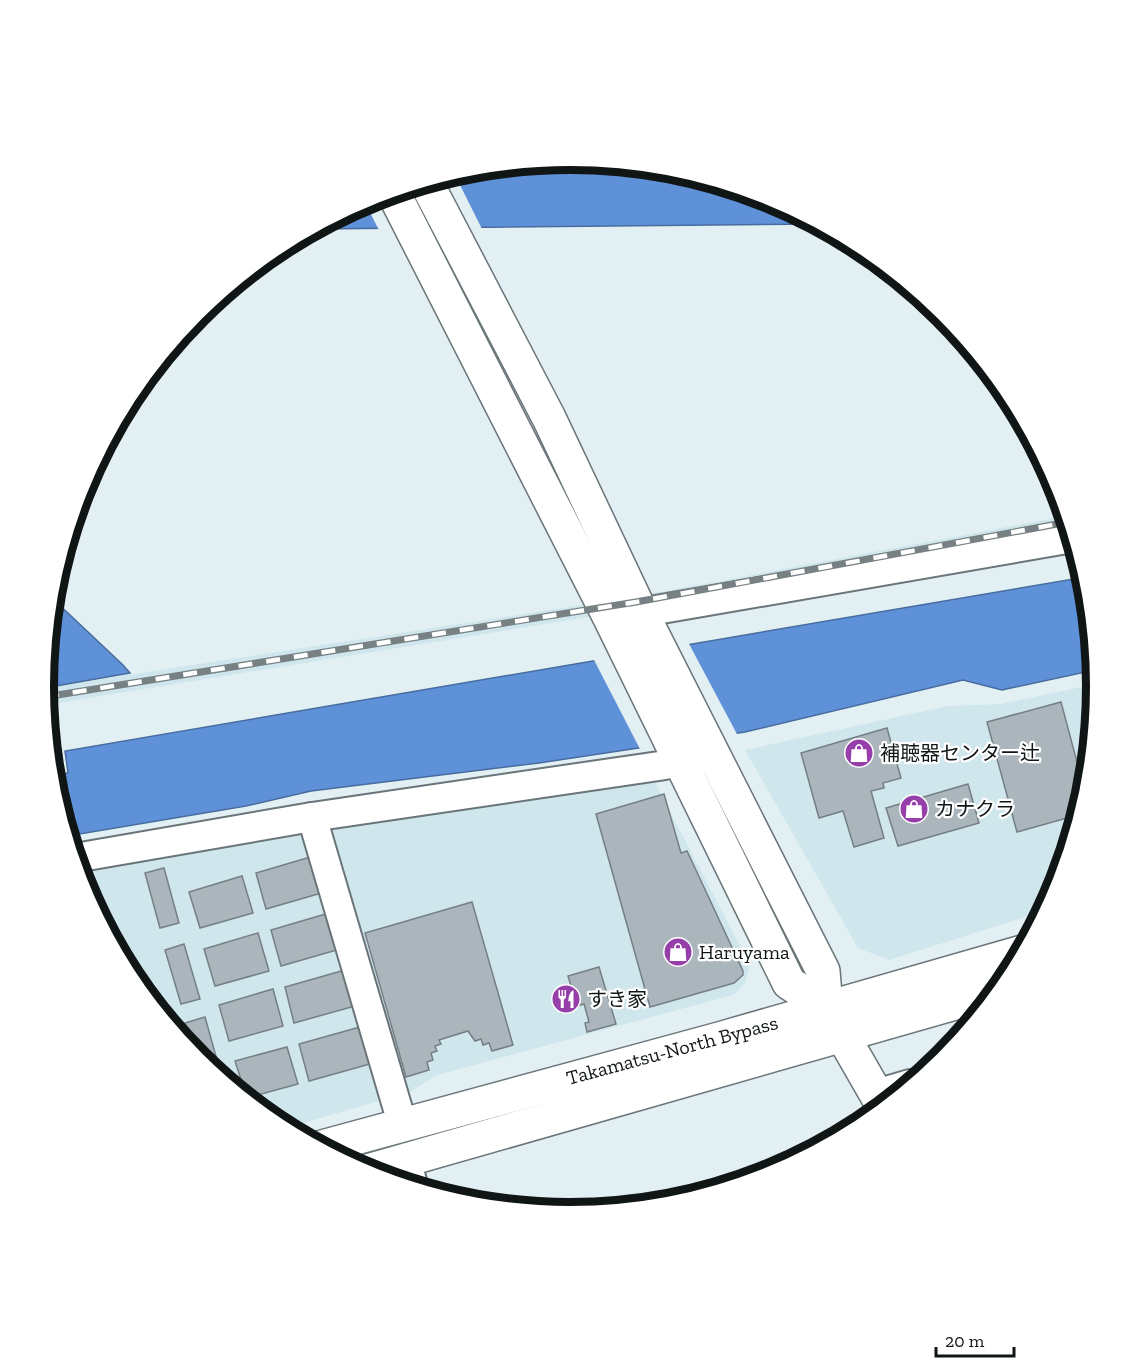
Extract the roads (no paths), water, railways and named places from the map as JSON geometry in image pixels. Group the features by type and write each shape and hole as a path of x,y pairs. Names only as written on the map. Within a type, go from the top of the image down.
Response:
{"main road":[{"path":"430,189 549,418 649,626 823,970 826,1007 879,1099"},
{"path":"397,200 617,632 789,982 826,1007"},
{"name":"Takamatsu-North Bypass","path":"334,1144 402,1123 718,1039 1010,955"},
{"name":"Takamatsu-North Bypass","path":"409,1172 842,1035 982,995"}],"street":[{"path":"617,632 1065,540"},
{"path":"83,857 677,757 712,749"},
{"path":"312,817 402,1123"}],"water":[{"path":"570,170 604,171 671,179 736,197 800,224 331,229 373,209 436,187 503,174"},
{"path":"1074,579 1082,618 1086,672 1002,690 963,680 745,732 539,763 311,791 246,806 76,835 62,774 68,773 65,751"},
{"path":"60,606 123,665 130,673 54,686"}],"railway":[{"path":"54,696 636,602 1060,523"}],"place":[{"name":"補聴器センター辻","path":"859,753"},
{"name":"カナクラ","path":"914,809"},
{"name":"Haruyama","path":"678,952"},
{"name":"すき家","path":"566,999"}]}
